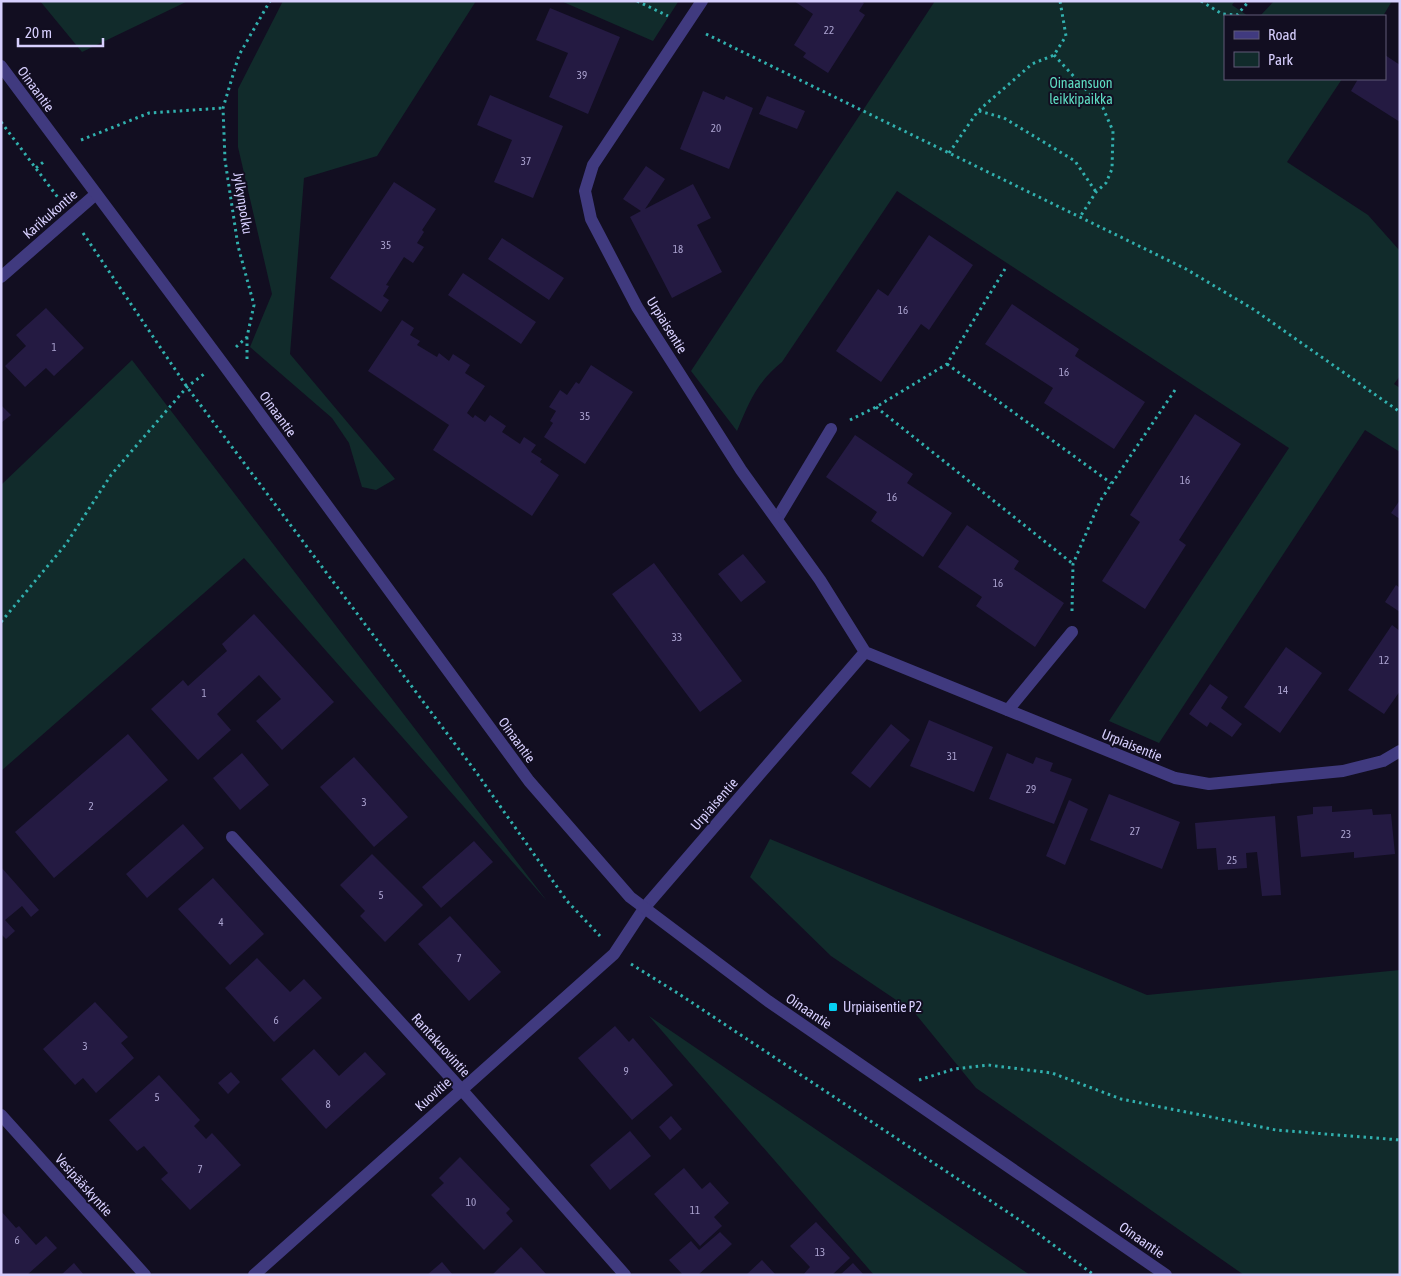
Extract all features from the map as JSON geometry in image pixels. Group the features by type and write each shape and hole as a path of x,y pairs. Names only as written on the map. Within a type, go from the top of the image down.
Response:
{"street":[{"name":"Urpiaisentie","path":"702,1 594,165 585,191 591,219 637,307 741,470 820,580 866,652 1175,778 1209,784 1343,771 1383,760 1400,751"},
{"name":"Oinaantie","path":"1,66 221,361 528,781 630,897 768,1001 1166,1275"},
{"name":"Karikukontie","path":"1,277 96,194"},
{"path":"777,520 831,429"},
{"path":"1008,710 1072,632"},
{"name":"Urpiaisentie","path":"645,907 866,652"},
{"name":"Rantakuovintie","path":"232,837 461,1089 625,1275"},
{"name":"Kuovitie","path":"254,1275 614,954 645,907"},
{"name":"Vesipääskyntie","path":"1,1115 145,1275"}],"path":[{"name":"Jylkynpolku","path":"1,622 66,544 111,475 187,387 247,338 254,305 238,246 225,160 223,108 239,55 270,1"},
{"path":"637,1 1186,269 1253,309 1400,412"},
{"path":"949,153 978,111 1032,64 1054,55 1066,36 1060,1"},
{"path":"1201,1 1222,14 1237,15 1249,1"},
{"path":"1054,55 1103,108 1114,131 1112,169 1106,183 1096,192 1080,217"},
{"path":"36,168 61,148 149,113 223,108"},
{"path":"978,111 1004,118 1075,161 1096,192"},
{"path":"831,429 876,407 947,364 1005,269"},
{"path":"947,364 1111,483"},
{"path":"1072,632 1073,564 1100,501 1175,390"},
{"path":"876,407 1073,564"},
{"path":"894,1087 954,1069 988,1065 1052,1073 1120,1099 1276,1130 1400,1140"}],"green space":[{"path":"40,1 188,1 82,52"},
{"path":"283,1 476,1 377,156 304,178 290,354 395,479 376,490 362,487 349,443 332,418 250,347 272,294 238,147 238,89"},
{"path":"561,1 676,1 678,2 653,41"},
{"name":"Oinaansuon leikkipaikka","path":"935,1 1235,1 1232,5 1247,15 1224,15 1224,80 1341,80 1287,162 1368,215 1400,251 1400,376 1394,384 1400,388 1400,452 1365,430 1159,743 1109,721 1289,448 897,191 782,362 760,385 737,431 691,371"},
{"path":"1274,1 1392,1 1384,15 1261,15"},
{"path":"132,360 547,901 244,558 1,771 1,485"},
{"path":"770,839 1147,995 1400,970 1400,1275 1244,1275 976,1088 914,1012 831,956 750,877"},
{"path":"649,1016 1030,1275 874,1275"}],"building":[{"path":"794,1 861,1 864,3 859,11 865,15 828,73 803,57 806,53 794,45 813,14"},
{"path":"550,8 620,37 588,114 549,97 568,53 536,40"},
{"path":"1386,56 1400,65 1400,122 1351,91 1357,80 1386,80"},
{"path":"703,91 724,100 726,96 753,108 729,169 680,149"},
{"path":"490,95 563,126 533,198 494,182 512,140 477,125"},
{"path":"767,96 805,111 797,129 759,114"},
{"path":"646,166 665,179 645,209 693,184 711,218 697,225 722,272 672,298 630,217 641,211 623,199"},
{"path":"394,182 436,209 422,230 424,232 417,243 424,247 413,263 404,257 386,285 389,286 383,296 389,300 381,312 330,278"},
{"path":"929,235 973,265 929,330 921,324 881,382 836,351 878,289 888,296"},
{"path":"502,238 564,278 549,300 488,259"},
{"path":"463,273 536,322 521,344 448,295"},
{"path":"1012,304 1079,349 1075,356 1145,402 1114,449 1044,403 1053,388 985,344"},
{"path":"46,308 84,348 54,376 46,368 25,387 5,366 26,346 16,335"},
{"path":"402,320 414,328 410,335 420,341 417,345 437,357 439,353 449,361 453,354 470,365 465,373 485,386 467,413 473,418 475,415 485,422 490,415 506,426 502,432 520,444 524,437 536,445 531,452 542,459 540,462 559,475 532,516 433,450 449,425 368,371"},
{"path":"591,365 633,392 585,464 544,437 553,423 550,421 556,411 549,407 560,390 567,395 576,382 579,384"},
{"path":"1,405 11,415 1,423"},
{"path":"1195,414 1241,444 1179,540 1186,545 1145,609 1102,581 1140,522 1130,515"},
{"path":"855,435 913,474 907,483 952,513 923,557 871,521 877,512 826,477"},
{"path":"1400,500 1400,519 1391,513"},
{"path":"967,525 1019,561 1014,569 1064,603 1035,647 976,606 982,597 938,567"},
{"path":"743,554 766,582 741,602 718,574"},
{"path":"654,563 742,681 700,712 612,594"},
{"path":"1396,585 1400,588 1400,612 1385,602"},
{"path":"254,614 334,702 282,750 256,721 281,699 259,675 217,714 231,730 198,760 151,709 183,680 188,686 227,651 222,644"},
{"path":"1392,625 1400,631 1400,691 1384,714 1348,690"},
{"path":"1286,647 1322,673 1280,733 1244,707"},
{"path":"1210,684 1228,697 1221,708 1242,724 1232,737 1210,722 1207,727 1189,714"},
{"path":"929,720 993,747 974,792 910,766"},
{"path":"891,724 910,740 870,788 851,773"},
{"path":"128,734 168,780 54,878 15,832"},
{"path":"242,753 269,785 240,810 213,778"},
{"path":"1007,753 1033,764 1036,757 1053,763 1050,771 1072,779 1054,824 989,799"},
{"path":"354,757 408,817 374,847 320,787"},
{"path":"1109,794 1180,822 1162,869 1090,840"},
{"path":"1069,800 1088,809 1065,865 1046,856"},
{"path":"1332,806 1332,812 1372,809 1373,815 1391,814 1395,854 1354,858 1354,852 1301,857 1297,816 1313,814 1313,807"},
{"path":"1275,816 1281,895 1262,896 1257,852 1246,853 1247,868 1218,870 1216,848 1197,849 1195,823"},
{"path":"183,824 204,848 147,898 126,874"},
{"path":"474,841 493,862 441,908 422,887"},
{"path":"372,854 423,905 385,942 360,916 365,911 340,885"},
{"path":"1,867 39,910 31,917 22,906 5,920 15,931 6,939 1,934"},
{"path":"213,878 264,934 230,965 178,909"},
{"path":"450,916 501,972 469,1001 418,944"},
{"path":"257,958 290,992 304,979 322,998 274,1042 225,988"},
{"path":"95,1002 128,1037 121,1043 134,1058 96,1093 83,1078 75,1085 43,1049"},
{"path":"615,1026 629,1042 633,1038 673,1085 632,1120 578,1058"},
{"path":"314,1049 339,1076 365,1052 386,1074 326,1129 281,1079"},
{"path":"231,1072 240,1082 228,1094 218,1083"},
{"path":"159,1075 200,1120 194,1126 206,1139 212,1133 241,1165 190,1210 161,1179 168,1173 144,1146 137,1151 109,1120"},
{"path":"671,1116 682,1129 670,1140 659,1127"},
{"path":"630,1131 651,1156 610,1190 590,1165"},
{"path":"460,1157 510,1209 506,1213 513,1221 484,1250 431,1195 444,1183 439,1178"},
{"path":"684,1168 702,1189 710,1182 729,1203 714,1217 722,1226 700,1246 654,1194"},
{"path":"1,1211 16,1228 19,1226 36,1245 46,1236 57,1248 27,1275 1,1275"},
{"path":"816,1222 850,1258 832,1275 803,1275 810,1267 790,1246"},
{"path":"720,1232 732,1244 698,1275 683,1275 669,1260 691,1241 699,1250"},
{"path":"521,1247 547,1275 492,1275"},
{"path":"762,1260 776,1275 746,1275"},
{"path":"442,1262 453,1275 427,1275"},
{"path":"74,1263 84,1275 61,1275"},
{"path":"853,1263 864,1275 840,1275"}],"place":[{"name":"Urpiaisentie P2","path":"833,1007"}]}
